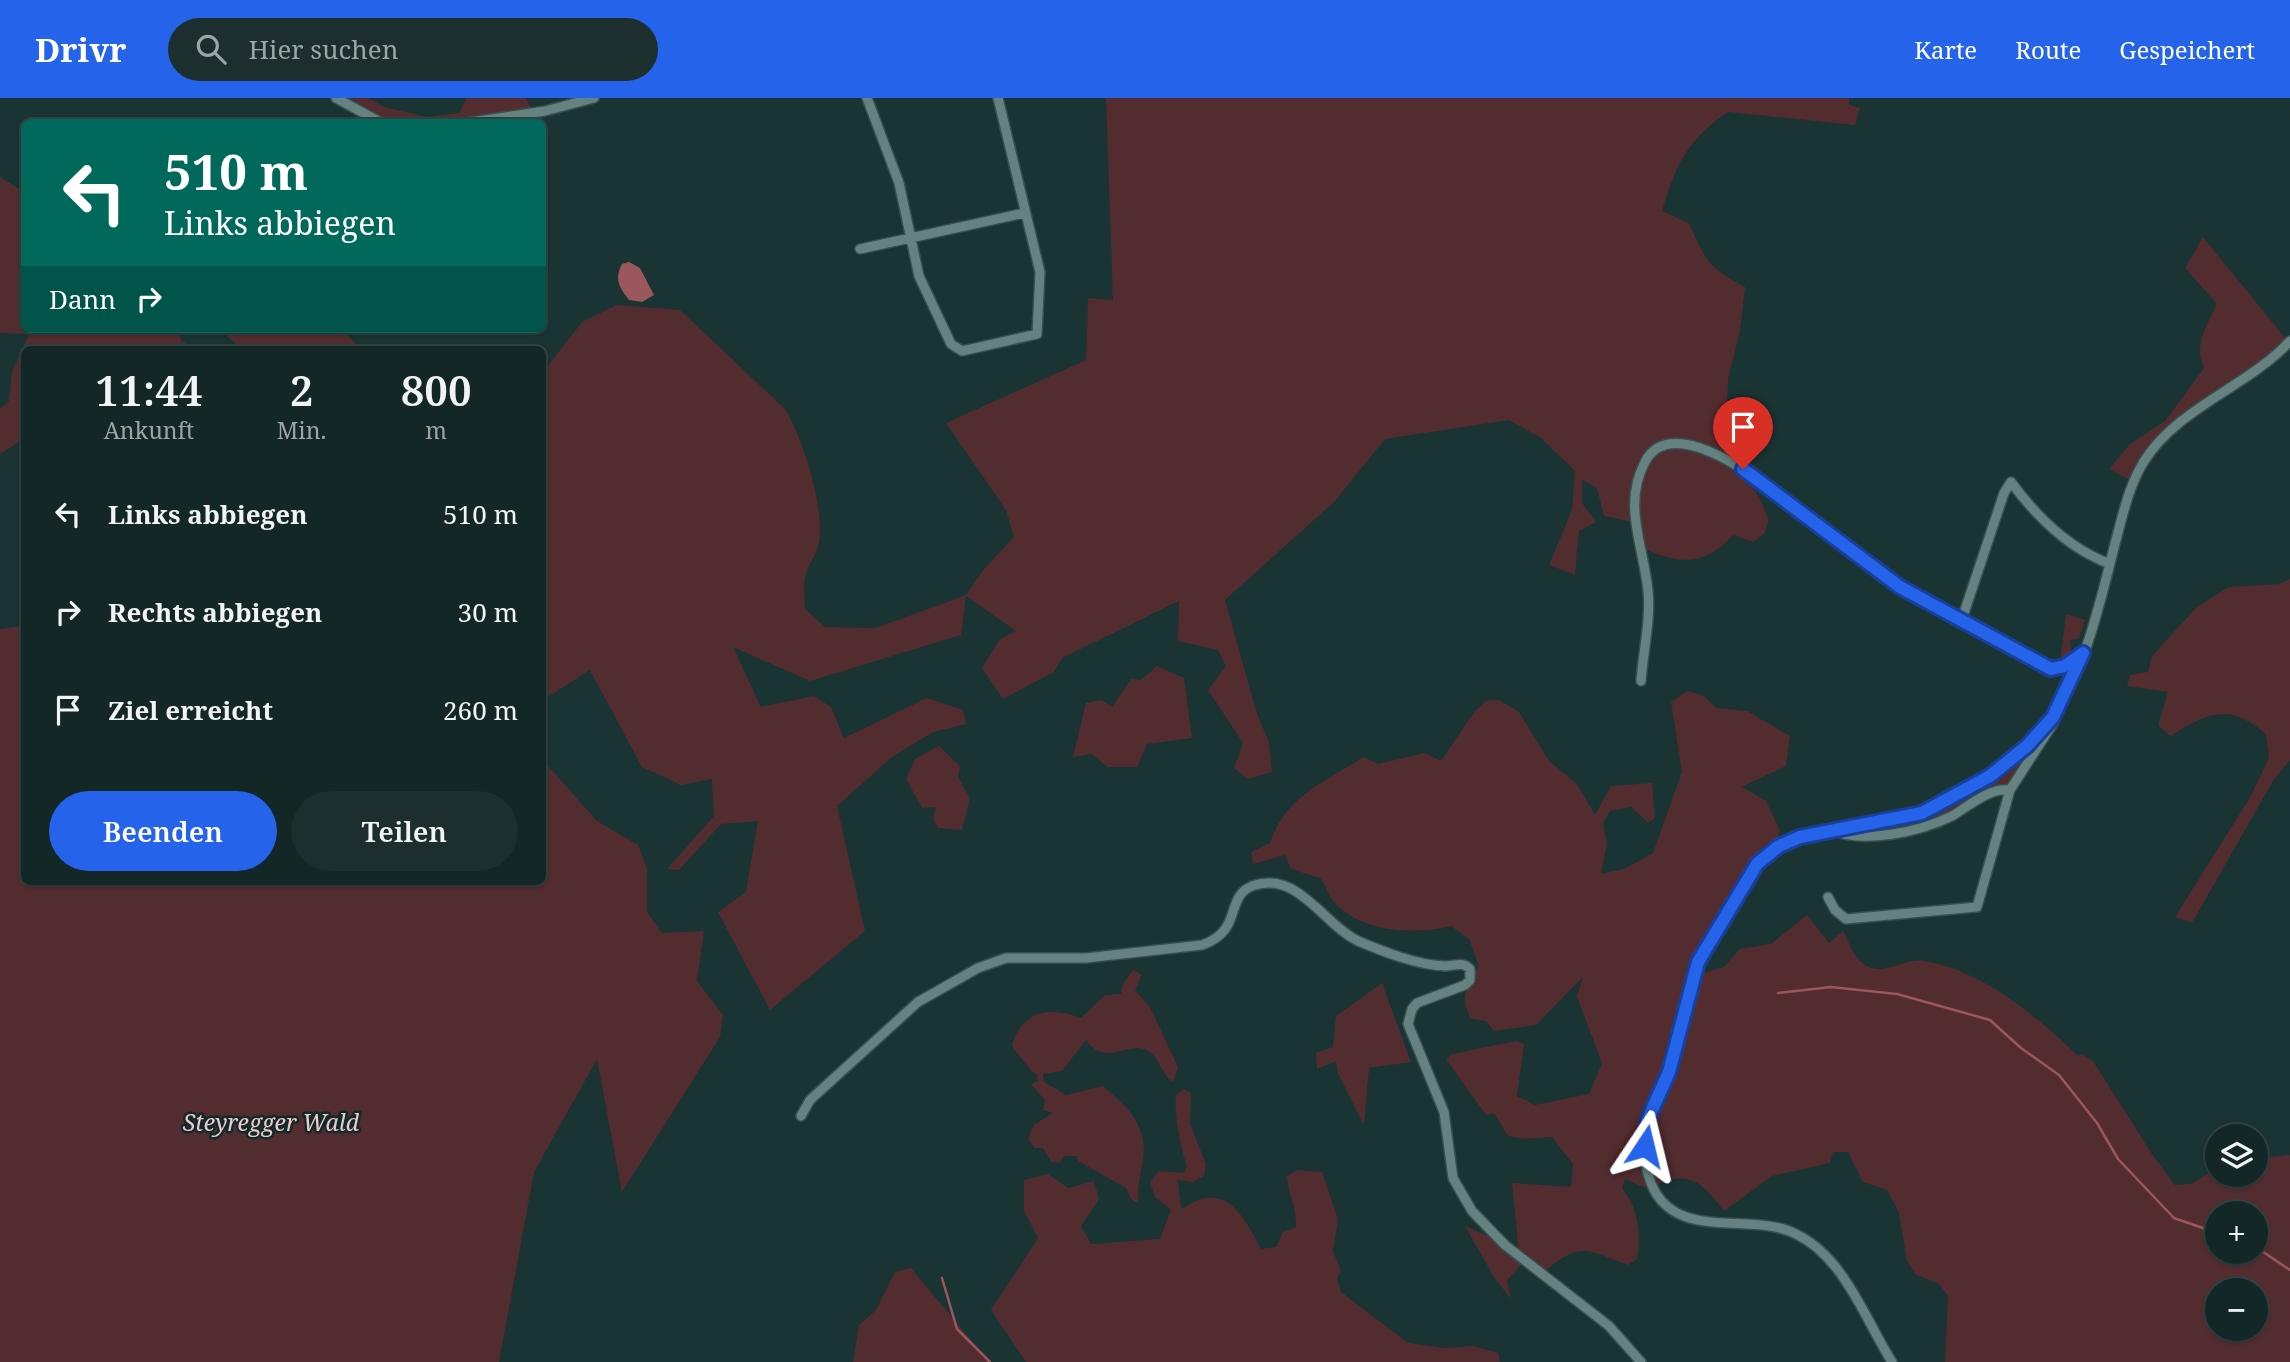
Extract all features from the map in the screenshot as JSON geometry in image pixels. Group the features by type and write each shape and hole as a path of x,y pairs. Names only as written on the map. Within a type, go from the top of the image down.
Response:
{"street":[{"path":"336,98 374,119"},
{"path":"490,119 555,109 594,98"},
{"path":"867,98 899,183 919,276 951,344 961,351 1037,334 1040,275 998,98"},
{"path":"860,249 1024,213"},
{"path":"1892,1362 1839,1272 1812,1243 1775,1226 1712,1223 1687,1217 1659,1197 1651,1185 1645,1146 1648,1119 1669,1072 1690,983 1706,945 1759,863 1779,846 1829,829 1901,818 1944,803 2010,761 2053,717 2083,653 2131,489 2146,458 2170,432 2290,341"},
{"path":"1640,681 1649,593 1634,521 1636,489 1647,458 1666,444 1692,446 1743,469 1795,505 1872,568 1961,622 2051,669 2065,666 2083,653"},
{"path":"1961,622 2004,493 2011,482 2044,521 2110,564"},
{"path":"1828,897 1835,910 1846,919 1977,907 2010,790 2052,727 2053,717"},
{"path":"1829,829 1851,835 1903,831 1950,817 1997,790 2010,790"},
{"path":"801,1116 810,1100 888,1032 911,1008 933,992 978,968 1006,958 1086,958 1202,945 1215,940 1228,929 1237,898 1244,890 1265,883 1280,884 1304,897 1334,924 1360,941 1414,960 1446,966 1467,965 1472,975 1465,985 1417,1003 1412,1009 1408,1024 1417,1052 1441,1104 1453,1178 1472,1211 1492,1232 1599,1318 1641,1362"}],"green space":[{"path":"343,98 368,98 384,107 427,117 459,113 467,98 526,98 531,108 466,119 384,119"},
{"path":"1106,98 1849,98 1849,105 1860,108 1855,125 1728,112 1702,133 1685,154 1662,211 1689,223 1699,246 1715,268 1745,287 1740,331 1728,379 1727,404 1737,437 1743,475 1759,497 1769,520 1764,534 1753,542 1733,535 1723,545 1703,557 1682,560 1643,551 1638,523 1604,516 1597,488 1582,480 1582,503 1596,522 1579,531 1575,575 1549,565 1572,510 1575,471 1541,438 1509,420 1385,439 1334,502 1225,600 1257,714 1269,742 1272,772 1248,779 1234,768 1243,743 1208,690 1226,666 1218,650 1178,641 1179,601 1062,658 1054,672 1003,699 982,668 1000,639 1016,631 966,596 961,635 810,681 733,647 761,707 814,696 831,707 844,738 927,698 963,710 966,724 933,732 892,757 837,806 865,931 770,1010 718,912 746,892 758,821 721,824 679,870 667,869 714,816 712,779 681,785 642,767 590,670 546,698 546,368 582,322 617,305 680,310 784,408 799,437 812,476 820,533 818,547 805,577 805,609 825,627 876,628 966,595 984,569 1014,537 1006,510 946,423 1086,360 1088,298 1113,300"},
{"path":"0,177 21,190 21,333 180,333 181,341 191,346 23,346 29,334 0,333"},
{"path":"2203,237 2286,339 2261,362 2157,439 2141,457 2131,480 2109,469 2129,445 2165,421 2204,368 2201,343 2217,304 2185,268"},
{"path":"223,333 344,333 359,346 239,346"},
{"path":"21,351 21,441 0,454 0,409 9,401 12,371"},
{"path":"2290,579 2290,760 2274,779 2192,923 2175,917 2249,799 2269,758 2266,734 2240,718 2218,714 2196,721 2170,736 2158,725 2168,692 2127,686 2130,675 2148,672 2152,656 2197,607 2229,587 2280,584"},
{"path":"2066,614 2085,620 2079,638 2070,640 2071,651 2077,653 2060,663"},
{"name":"Steyregger Wald","path":"21,626 21,885 546,885 546,763 597,821 638,845 647,869 647,912 662,933 704,931 697,981 723,1015 720,1037 622,1192 597,1059 534,1172 499,1362 0,1362 0,629"},
{"path":"1157,666 1184,678 1192,738 1147,744 1137,767 1108,767 1091,754 1073,757 1086,703 1101,700 1112,707 1131,679 1141,680"},
{"path":"1688,691 1704,696 1716,708 1747,711 1790,736 1786,766 1742,787 1766,801 1780,831 1774,841 1748,867 1731,893 1689,977 1724,967 1740,949 1771,944 1807,915 1829,943 1843,931 1856,957 1870,967 1877,969 1925,961 1968,974 2008,997 2078,1056 2082,1054 2093,1061 2175,1185 2191,1184 2205,1175 2205,1187 2268,1187 2268,1157 2290,1155 2290,1362 1945,1362 1948,1296 1939,1284 1915,1274 1907,1261 1899,1213 1887,1190 1863,1182 1848,1152 1833,1152 1830,1163 1772,1176 1724,1211 1707,1191 1691,1180 1673,1179 1648,1189 1625,1179 1622,1188 1632,1204 1637,1222 1637,1259 1628,1265 1593,1252 1576,1252 1545,1271 1533,1264 1527,1255 1519,1256 1521,1265 1507,1280 1511,1299 1494,1277 1465,1226 1490,1237 1517,1257 1519,1254 1512,1183 1571,1187 1573,1164 1552,1137 1524,1139 1508,1136 1494,1113 1486,1115 1446,1059 1452,1054 1516,1041 1524,1044 1517,1096 1535,1105 1589,1094 1602,1063 1577,997 1583,977 1536,1025 1494,1031 1486,1021 1471,1019 1467,1011 1466,992 1479,966 1469,939 1451,926 1421,930 1389,929 1358,920 1333,901 1320,878 1291,869 1285,855 1253,864 1251,852 1270,843 1277,827 1296,801 1364,757 1378,764 1425,753 1441,761 1474,712 1486,701 1499,700 1519,712 1549,761 1577,784 1595,815 1611,786 1652,783 1655,818 1648,823 1631,807 1610,811 1603,823 1607,843 1601,874 1624,869 1653,853 1682,772 1671,702"},
{"path":"2049,729 2014,780 1947,817 1923,825 1871,833 1837,831 1897,824 1936,812 1987,780"},
{"path":"939,746 960,766 958,777 970,798 962,830 938,828 933,818 936,807 922,808 906,779 915,759"},
{"path":"1133,970 1142,975 1135,990 1150,1007 1178,1067 1173,1082 1149,1051 1137,1048 1100,1052 1086,1040 1062,1071 1043,1074 1044,1082 1066,1095 1103,1086 1134,1117 1144,1147 1138,1203 1131,1199 1126,1188 1078,1161 1077,1156 1064,1156 1060,1163 1051,1162 1043,1148 1034,1148 1028,1138 1034,1125 1053,1113 1043,1110 1045,1100 1031,1084 1038,1081 1037,1074 1032,1072 1012,1046 1016,1034 1030,1018 1048,1012 1059,1012 1081,1018 1105,995 1121,994 1123,984"},
{"path":"1382,983 1411,1062 1369,1068 1364,1125 1338,1073 1336,1061 1317,1069 1316,1053 1333,1047 1336,1016"},
{"path":"1184,1089 1191,1093 1190,1124 1206,1164 1204,1176 1193,1182 1178,1180 1181,1209 1201,1199 1222,1200 1238,1212 1261,1249 1276,1247 1283,1232 1296,1227 1287,1176 1298,1170 1322,1172 1338,1219 1333,1251 1341,1271 1337,1278 1341,1292 1408,1343 1445,1348 1473,1346 1498,1353 1500,1362 1026,1362 991,1310 1038,1238 1024,1211 1024,1180 1048,1174 1068,1188 1094,1181 1099,1199 1081,1226 1091,1244 1160,1239 1171,1210 1155,1197 1150,1182 1159,1171 1184,1173 1187,1166 1176,1112 1176,1095"},
{"path":"911,1268 989,1362 853,1362 859,1325 876,1310 895,1272"}],"shaded area":[{"path":"629,262 640,268 654,295 642,302 629,300 619,283 618,274 622,264"}],"waterway":[{"path":"1778,993 1831,987 1897,994 1990,1020 2021,1048 2059,1075 2097,1123 2118,1159 2174,1218 2205,1229"},
{"path":"2268,1255 2290,1270"},
{"path":"942,1278 957,1329 990,1362"}],"route":[{"path":"1645,1146 1648,1119 1669,1072 1690,983 1698,962 1757,864 1779,846 1814,832 1922,813 1990,776 2027,746 2053,717 2083,653 2065,666 2051,669 1963,623 1872,568 1795,505 1743,469"}]}
